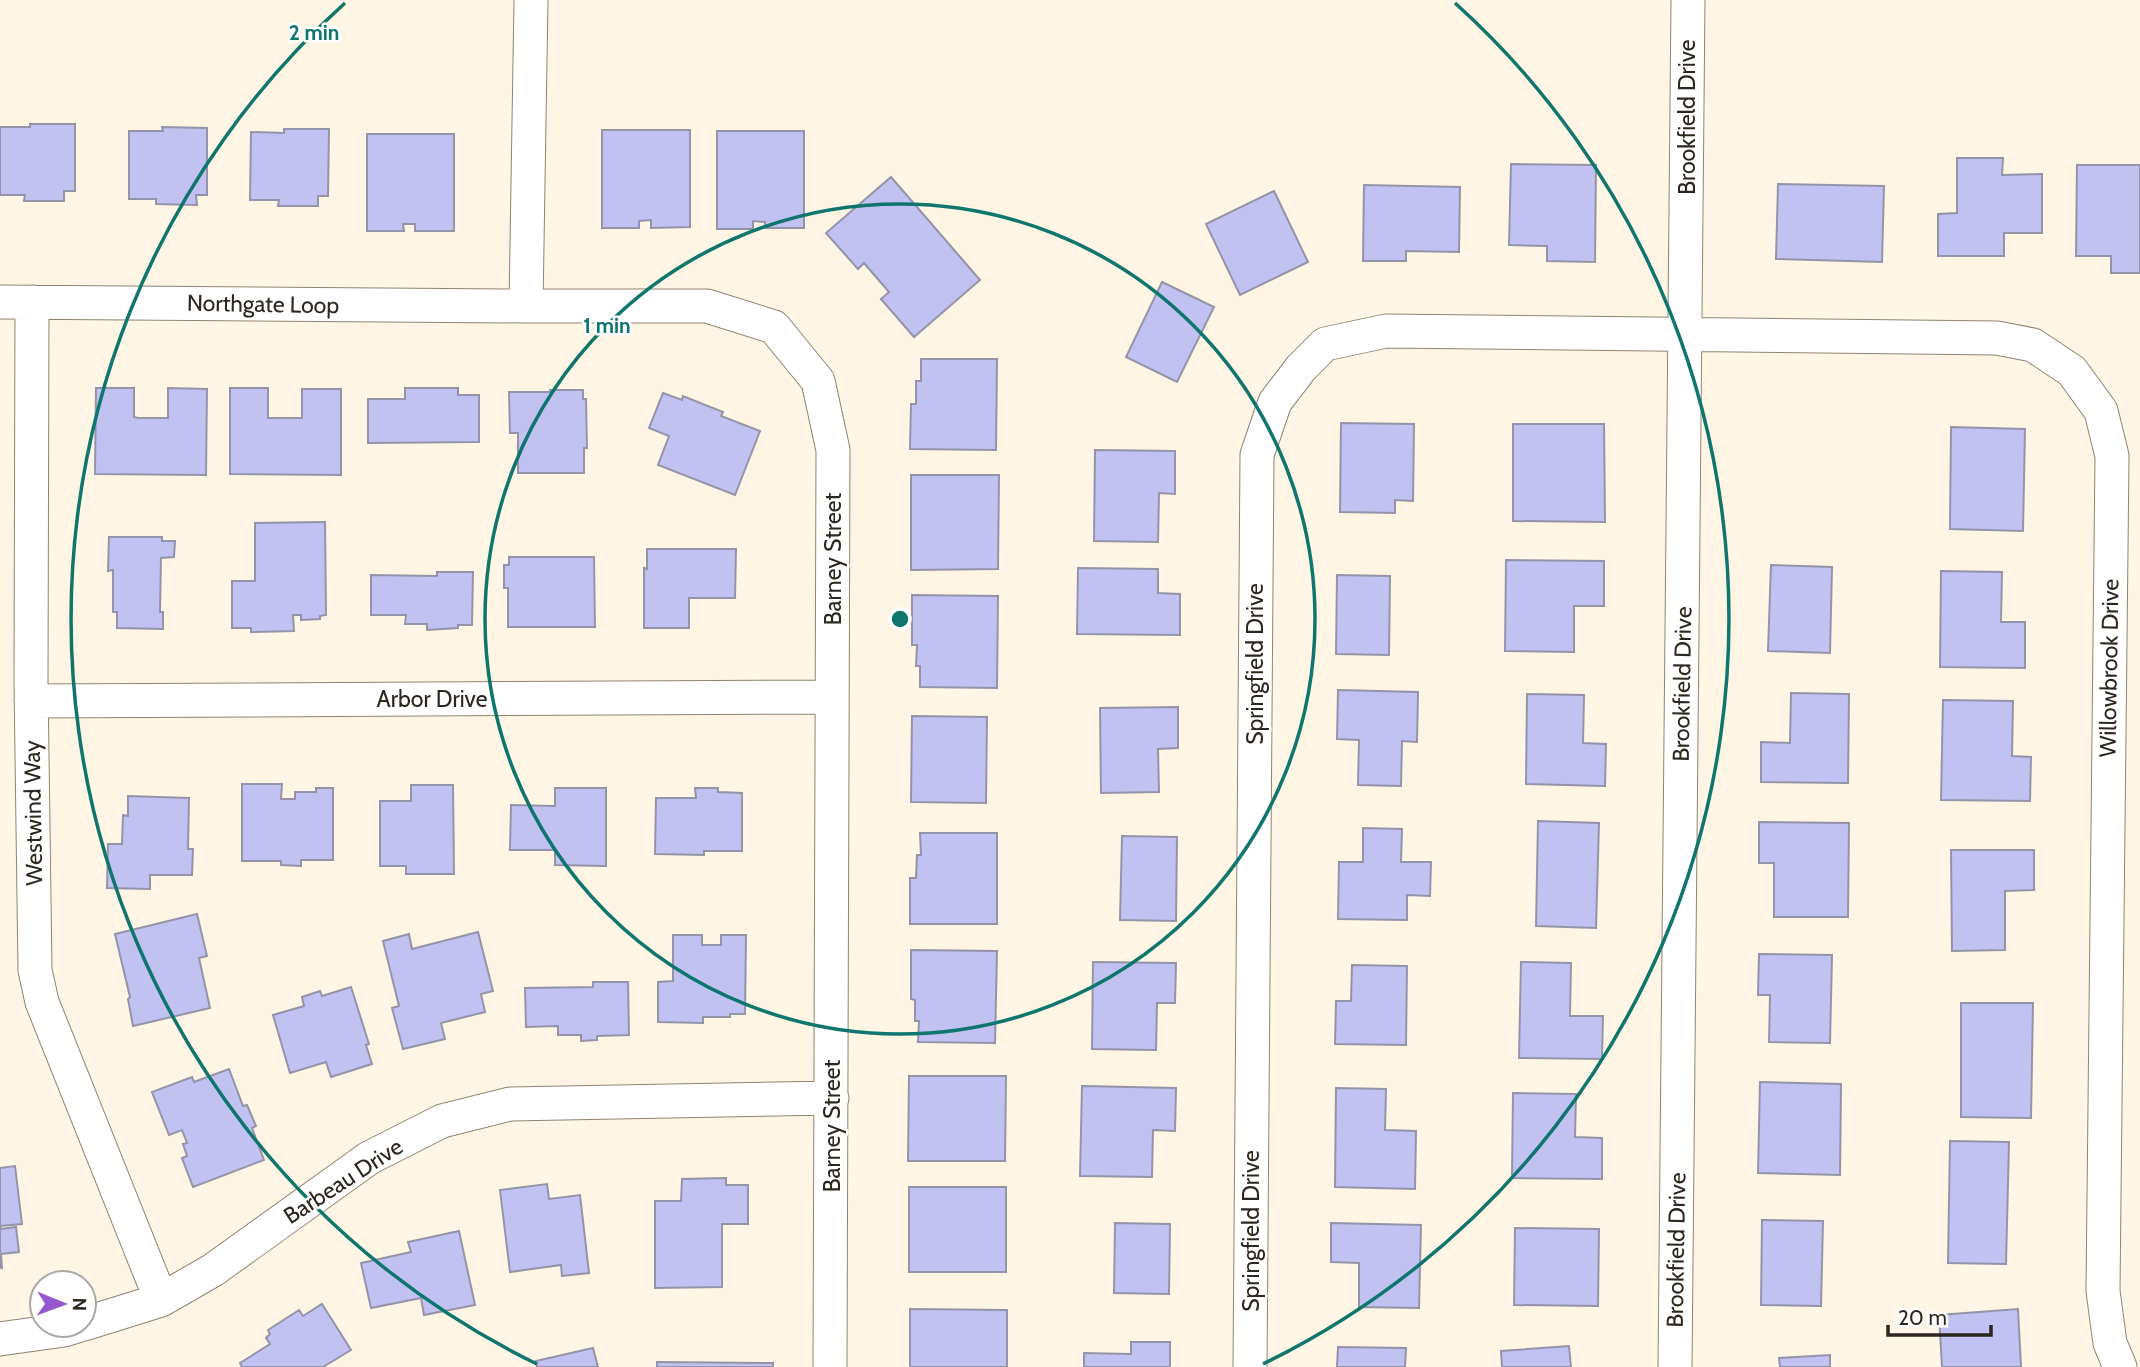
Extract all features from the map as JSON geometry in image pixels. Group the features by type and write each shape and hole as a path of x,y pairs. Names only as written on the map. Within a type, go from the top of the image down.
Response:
{"street":[{"path":"526,306 531,0"},
{"name":"Brookfield Drive","path":"1675,1367 1688,0"},
{"name":"Northgate Loop","path":"16,302 526,306"},
{"name":"Westwind Way","path":"16,302 31,701 35,966 40,993 161,1300"},
{"name":"Barney Street","path":"526,306 707,306 774,327 818,381 832,450 830,1367"},
{"name":"Springfield Drive","path":"1250,1367 1257,454 1275,402 1301,368 1325,344 1386,331 1686,334"},
{"name":"Willowbrook Drive","path":"1686,334 1997,338 2033,345 2072,371 2101,411 2112,456 2103,1291 2110,1343 2120,1367"},
{"name":"Arbor Drive","path":"31,701 832,697"},
{"name":"Barbeau Drive","path":"98,1319 161,1300 213,1270 369,1158 442,1121 510,1104 832,1098"},
{"name":"Barbeau Drive","path":"0,1339 28,1335"}],"building":[{"path":"30,124 75,124 75,191 64,191 64,201 24,201 25,195 0,195 0,127 30,127"},
{"path":"162,127 207,128 207,195 196,195 197,205 156,204 156,199 129,199 129,131 163,131"},
{"path":"284,129 329,129 328,196 318,196 318,206 278,206 279,200 250,200 251,132 284,133"},
{"path":"602,130 690,130 690,227 651,228 651,220 639,221 639,228 602,228"},
{"path":"717,131 804,131 804,228 765,228 765,222 753,221 753,229 717,229"},
{"path":"367,134 454,134 454,231 415,231 415,224 403,224 404,231 367,231"},
{"path":"1957,158 2003,158 2002,175 2042,174 2042,233 2004,233 2004,256 1938,256 1938,214 1957,213"},
{"path":"1511,164 1596,165 1595,262 1547,261 1547,246 1509,245"},
{"path":"2077,165 2140,165 2140,273 2111,273 2111,256 2076,256"},
{"path":"891,177 980,280 914,337 881,299 889,292 864,263 858,269 826,233"},
{"path":"1778,184 1884,186 1882,262 1776,259"},
{"path":"1364,185 1460,187 1459,252 1406,251 1406,261 1363,261"},
{"path":"1274,191 1308,262 1240,295 1206,224"},
{"path":"1162,282 1214,307 1177,382 1126,357"},
{"path":"921,359 997,359 996,450 910,449 911,404 916,404 916,381 921,381"},
{"path":"96,388 134,388 134,417 138,418 168,418 168,388 207,389 206,475 95,474"},
{"path":"230,388 268,388 268,418 302,418 302,389 341,389 341,475 230,474"},
{"path":"405,388 458,388 458,395 479,395 479,442 368,443 368,399 405,399"},
{"path":"583,390 583,399 586,399 587,448 584,448 584,473 518,473 518,433 510,433 509,392"},
{"path":"663,393 682,400 683,396 723,412 721,416 760,431 735,495 658,465 669,436 649,428"},
{"path":"1341,423 1414,424 1413,501 1395,500 1395,513 1340,512"},
{"path":"1513,424 1604,424 1605,522 1513,521"},
{"path":"1951,427 2025,429 2023,531 1950,529"},
{"path":"1095,450 1175,451 1175,494 1159,493 1158,542 1094,541"},
{"path":"911,475 999,475 998,569 911,570"},
{"path":"325,522 326,615 320,616 320,619 301,620 301,615 293,615 294,631 251,632 251,628 232,628 232,581 255,581 255,523"},
{"path":"109,537 162,537 162,541 175,541 174,557 161,558 160,612 163,612 163,629 117,628 117,612 113,612 113,570 108,571"},
{"path":"647,549 736,549 735,598 689,598 689,628 644,628 644,568 647,569"},
{"path":"509,557 594,557 595,627 508,627 508,588 504,588 504,565 509,565"},
{"path":"1506,560 1604,561 1604,606 1574,606 1574,652 1505,651"},
{"path":"1771,565 1832,567 1830,653 1768,651"},
{"path":"1078,568 1158,569 1158,593 1180,594 1180,635 1077,634"},
{"path":"1941,571 2002,572 2001,622 2025,622 2025,668 1940,667"},
{"path":"437,572 473,572 472,625 427,630 427,624 405,624 406,615 371,615 371,575 437,576"},
{"path":"1337,575 1390,576 1389,655 1336,654"},
{"path":"912,595 998,596 997,688 920,687 920,666 916,666 917,645 912,645"},
{"path":"1338,690 1418,692 1417,742 1402,741 1401,786 1358,785 1359,740 1337,739"},
{"path":"1791,693 1849,694 1848,783 1761,782 1761,742 1790,743"},
{"path":"1527,694 1584,695 1583,743 1606,744 1605,786 1526,784"},
{"path":"1943,700 2013,701 2012,756 2031,757 2030,801 1941,800"},
{"path":"1178,707 1178,748 1158,749 1159,792 1101,793 1100,708"},
{"path":"912,716 987,717 986,803 911,802"},
{"path":"242,784 282,784 281,799 295,799 295,792 316,792 316,788 333,788 333,860 301,860 301,866 281,865 281,861 242,861"},
{"path":"411,785 453,785 454,874 406,874 406,866 380,866 380,801 411,801"},
{"path":"555,788 606,788 606,866 555,865 555,850 510,850 511,805 555,806"},
{"path":"695,788 718,788 718,792 742,793 742,851 704,851 704,855 655,854 656,798 696,798"},
{"path":"128,796 189,798 188,849 193,849 192,875 150,875 150,889 107,888 108,844 122,844 123,815 128,816"},
{"path":"1538,821 1599,823 1596,928 1536,926"},
{"path":"1759,822 1849,823 1848,917 1774,917 1774,863 1759,863"},
{"path":"1363,828 1402,829 1401,862 1431,862 1430,896 1407,895 1407,920 1338,919 1339,862 1363,862"},
{"path":"920,833 997,833 997,924 910,924 910,878 916,878 917,855 921,855"},
{"path":"1122,836 1177,837 1176,921 1120,920"},
{"path":"1951,850 2034,850 2034,890 2005,891 2005,950 1952,951"},
{"path":"197,914 207,956 199,958 210,1008 133,1026 128,999 130,997 115,934"},
{"path":"478,932 493,991 481,994 485,1012 441,1023 445,1039 403,1049 392,1008 399,1006 383,941 409,934 412,949"},
{"path":"673,935 702,935 702,945 721,945 721,935 746,935 745,1014 703,1017 703,1023 658,1022 658,982 673,981"},
{"path":"911,950 997,951 995,1043 918,1042 919,1021 915,1021 915,1000 911,999"},
{"path":"1759,954 1832,955 1830,1043 1769,1042 1770,995 1758,995"},
{"path":"1093,962 1176,963 1175,1003 1157,1003 1156,1050 1092,1049"},
{"path":"1521,962 1571,963 1570,1016 1603,1016 1602,1059 1519,1058"},
{"path":"1352,965 1407,966 1406,1045 1335,1044 1336,1001 1351,1001"},
{"path":"593,982 628,982 629,1035 597,1036 597,1040 581,1041 581,1035 558,1035 558,1026 526,1027 525,988 593,987"},
{"path":"351,987 369,1044 366,1045 372,1064 331,1077 326,1062 290,1073 273,1015 304,1006 302,997 320,991 322,996"},
{"path":"1961,1003 2033,1003 2031,1118 1961,1117"},
{"path":"229,1069 243,1106 247,1105 256,1126 252,1128 264,1160 193,1187 182,1158 187,1156 183,1144 187,1143 182,1130 169,1135 152,1092 192,1077 194,1082"},
{"path":"909,1076 1006,1076 1005,1161 908,1161"},
{"path":"1760,1082 1841,1084 1840,1175 1758,1173"},
{"path":"1082,1086 1176,1088 1175,1131 1153,1130 1152,1177 1080,1176"},
{"path":"1336,1088 1386,1089 1385,1130 1416,1131 1415,1189 1335,1187"},
{"path":"1513,1093 1576,1094 1575,1137 1602,1138 1602,1179 1512,1178"},
{"path":"1950,1141 2009,1142 2006,1264 1948,1263"},
{"path":"15,1166 22,1224 0,1226 0,1168"},
{"path":"726,1178 726,1185 748,1185 748,1224 722,1224 722,1287 655,1288 655,1201 681,1201 682,1179"},
{"path":"547,1184 549,1199 580,1195 589,1273 562,1276 561,1265 510,1272 500,1190"},
{"path":"909,1187 1006,1187 1006,1272 909,1272"},
{"path":"1762,1220 1823,1221 1821,1306 1761,1305"},
{"path":"1115,1223 1170,1224 1169,1294 1114,1293"},
{"path":"1331,1223 1421,1225 1419,1308 1359,1307 1359,1263 1331,1262"},
{"path":"0,1226 1,1229 16,1227 19,1252 1,1254 2,1268 0,1268"},
{"path":"1515,1228 1599,1229 1598,1306 1514,1305"},
{"path":"459,1231 475,1305 424,1315 421,1298 371,1308 361,1263 411,1252 408,1242"},
{"path":"322,1304 351,1350 323,1367 242,1367 240,1363 270,1344 266,1338 270,1334 268,1330 299,1310 303,1316"},
{"path":"910,1309 1007,1310 1007,1367 910,1367"},
{"path":"2018,1309 2021,1367 1942,1367 1939,1315"},
{"path":"1131,1342 1170,1342 1170,1367 1084,1367 1084,1353 1131,1354"},
{"path":"1569,1346 1571,1367 1502,1367 1501,1351"},
{"path":"1338,1347 1406,1348 1405,1367 1337,1367"},
{"path":"593,1348 598,1367 537,1367 536,1361"},
{"path":"1830,1355 1830,1367 1780,1367 1779,1358"},
{"path":"657,1362 773,1363 773,1367 657,1367"}]}
